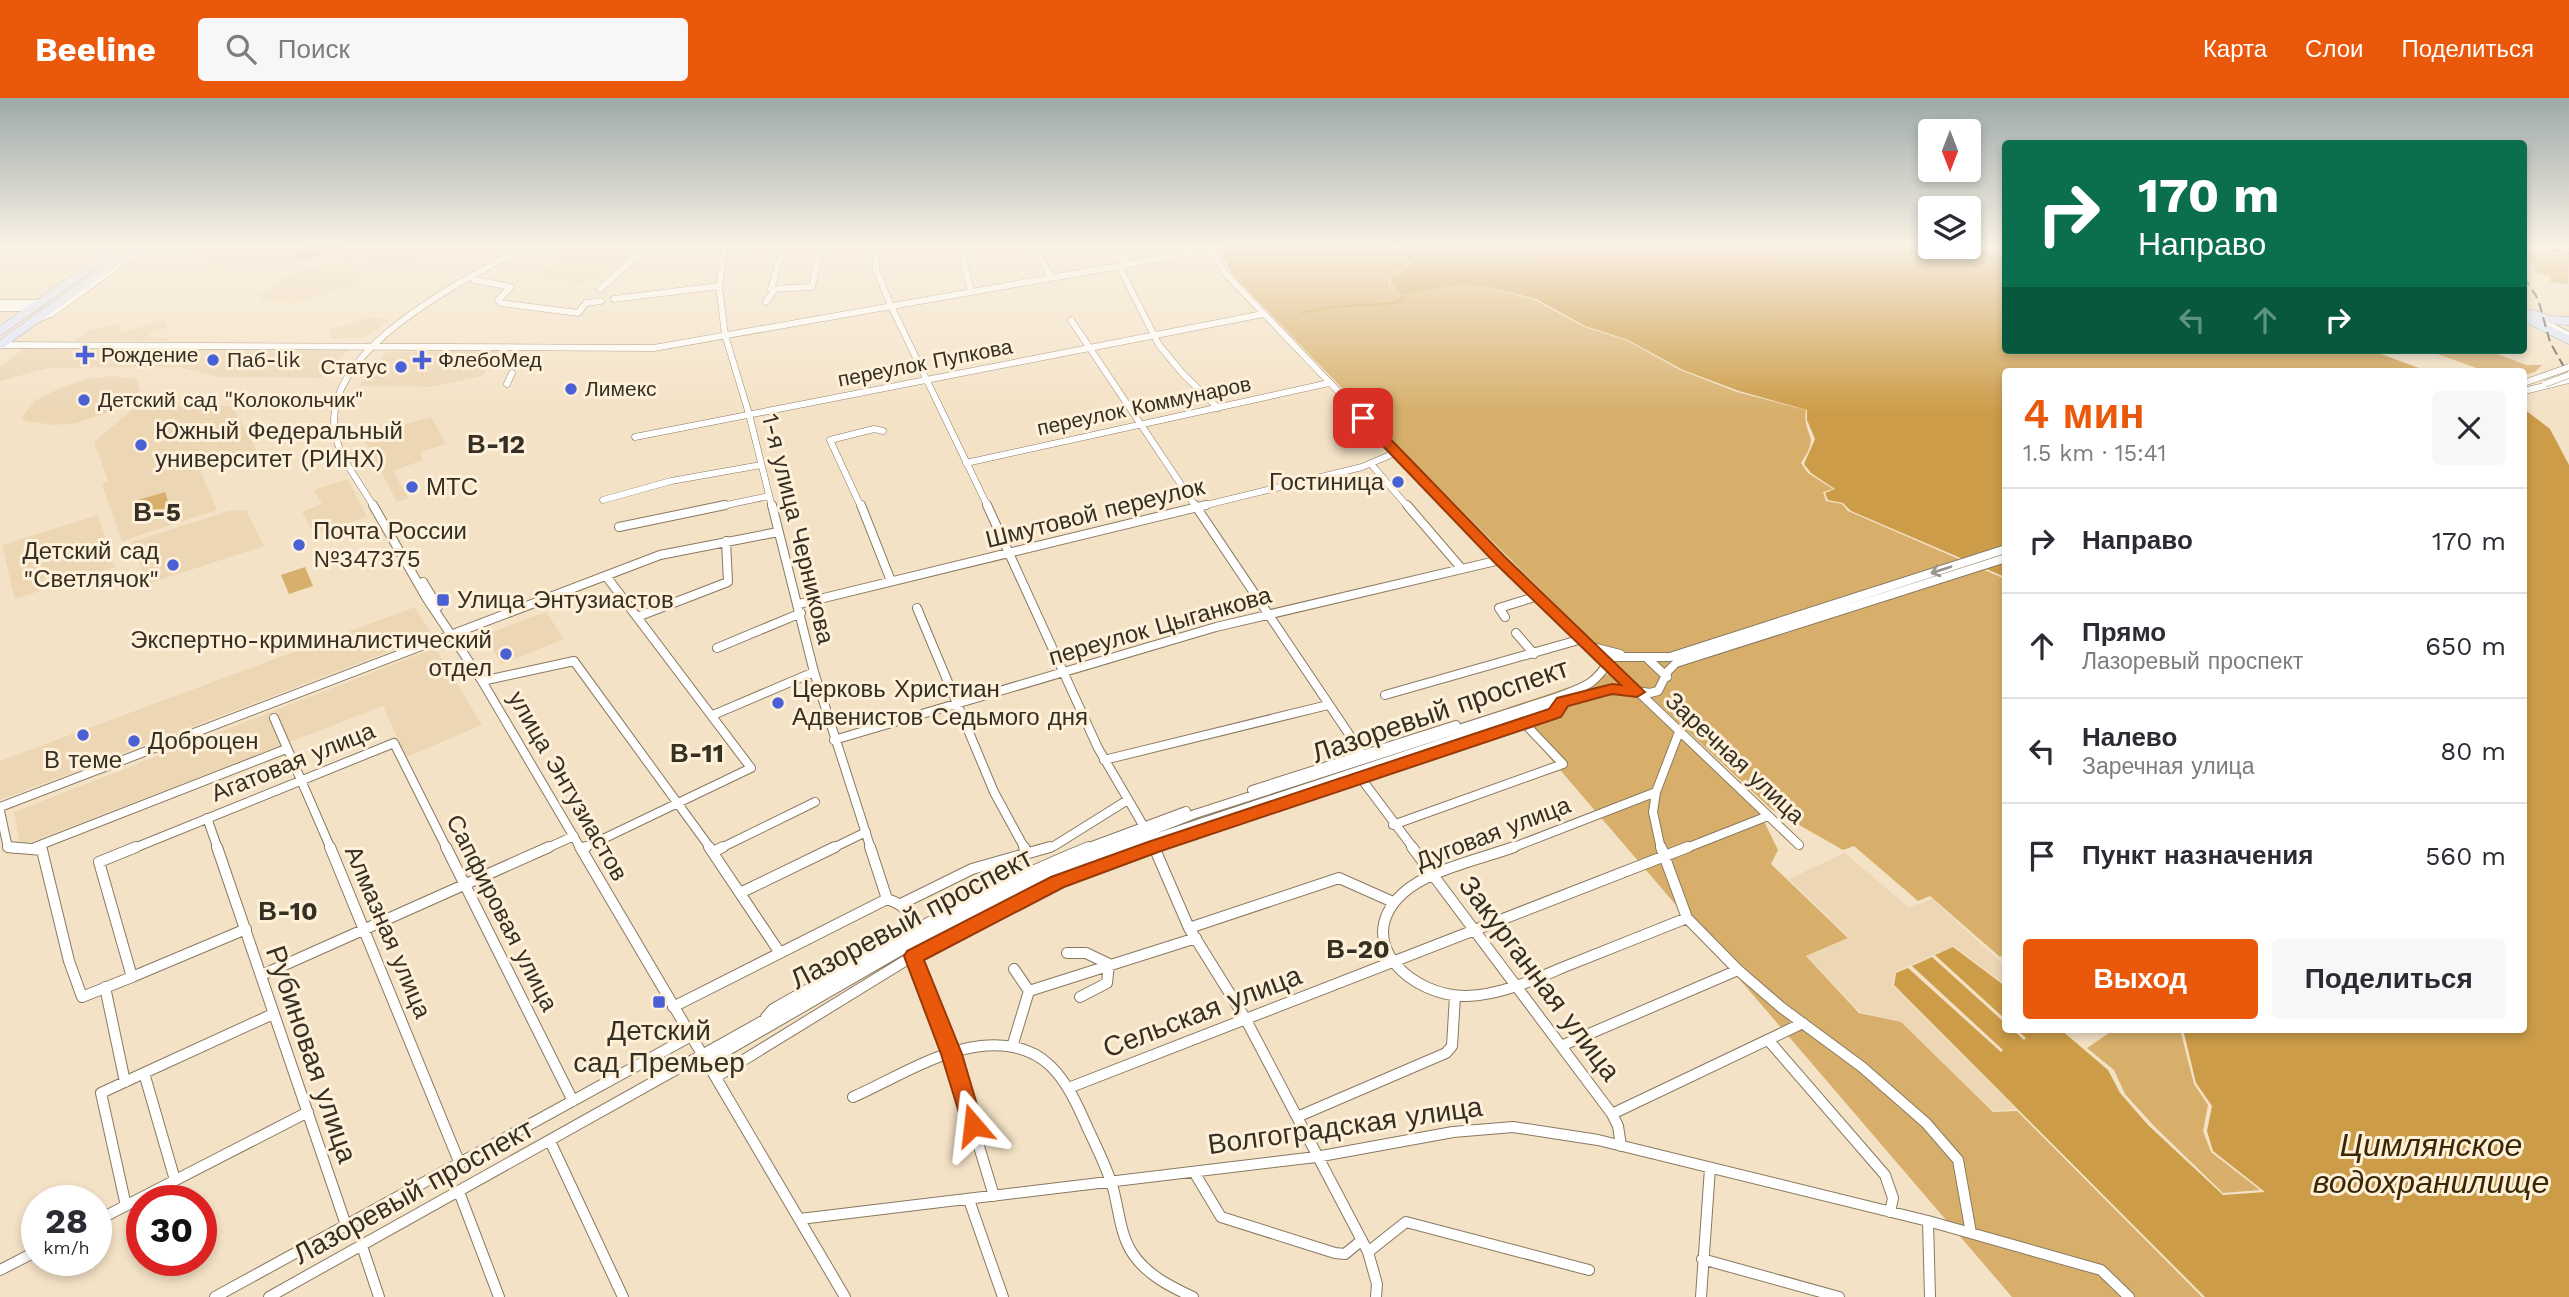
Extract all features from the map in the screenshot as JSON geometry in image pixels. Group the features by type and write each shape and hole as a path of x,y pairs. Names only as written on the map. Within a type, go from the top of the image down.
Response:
{"main road":[{"path":"0,331 42,301"},
{"path":"0,346 63,301"},
{"path":"2527,314 2569,321"},
{"path":"2527,315 2567,337"},
{"path":"16,319 31,316 36,320"}],"street":[{"name":"улица Энтузиастов","path":"434,301 373,346 355,364 339,393 333,415 336,440 420,587 453,633 482,681 845,1297"},
{"path":"0,346 373,346 440,301"},
{"path":"499,301 578,313 586,303 601,301"},
{"name":"1-я улица Черникова","path":"721,301 725,335 749,414 814,671 887,899"},
{"path":"889,301 1010,554 1104,760 1126,802 1143,825"},
{"path":"0,346 654,348 920,301"},
{"path":"1138,301 1152,335 1193,385 1218,408"},
{"name":"Заречная улица","path":"1251,301 1500,560 1799,845"},
{"path":"0,303 39,303"},
{"path":"0,308 32,308"},
{"name":"переулок Пупкова","path":"635,437 925,378 1263,314"},
{"path":"1071,320 1363,755"},
{"path":"2527,382 2569,367"},
{"path":"507,384 512,373"},
{"path":"2527,390 2569,377"},
{"name":"переулок Коммунаров","path":"966,463 1329,383"},
{"path":"883,431 874,429 830,440 849,476 871,531 879,560 891,581"},
{"name":"Шмутовой переулок","path":"717,648 800,608 891,581 1371,464 1397,452"},
{"path":"1371,464 1462,569"},
{"path":"603,500 671,481 761,465"},
{"path":"619,527 769,496"},
{"path":"246,929 82,997 69,961 42,850 8,848 0,808 660,555 778,532"},
{"path":"637,617 728,582 726,541"},
{"path":"1385,695 1585,642 1648,659 1670,657 2002,550"},
{"path":"1653,707 1658,691 1676,663 2002,559"},
{"name":"переулок Цыганкова","path":"834,740 1216,627 1500,560"},
{"path":"582,849 751,768 606,576"},
{"path":"1505,617 1499,608 1538,596"},
{"path":"917,608 994,792 1027,853"},
{"path":"1516,633 1534,654"},
{"name":"Лазоревый проспект","path":"269,1297 913,943 1044,880 1150,837 1558,700 1599,678 1604,660 1623,654"},
{"path":"1648,659 1667,677"},
{"path":"482,681 574,661 713,852 780,953"},
{"path":"713,715 814,671"},
{"name":"Лазоревый проспект","path":"705,1059 759,1024 913,937 1040,874 1195,814 1558,700 1612,689 1650,694 1658,691"},
{"path":"716,1077 913,956 1057,882 1154,846 1555,713 1558,700 1535,699 1143,825 1034,869 913,929 773,1009 759,1024"},
{"path":"1104,760 1328,705"},
{"name":"Алмазная улица","path":"274,718 366,929 460,1164"},
{"name":"Лазоревый проспект","path":"1393,825 1563,764 1524,723"},
{"path":"1679,732 1656,792 1653,812 1663,856 1687,918 1738,970 1862,1067 1926,1123 1958,1160 1971,1233"},
{"name":"Агатовая улица","path":"132,977 99,862 394,743"},
{"name":"Сапфировая улица","path":"394,743 573,1101"},
{"path":"33,848 286,749"},
{"name":"Закурганная улица","path":"1360,777 1393,825 1612,1114 1618,1126 1621,1146"},
{"name":"Дуговая улица","path":"1393,902 1410,887 1431,875 1584,821 1656,792"},
{"path":"713,852 815,802"},
{"path":"901,904 972,869 1054,846 1126,802"},
{"name":"Сельская улица","path":"1071,1087 1768,816"},
{"name":"Рубиновая улица","path":"207,818 346,1225"},
{"path":"740,893 866,832"},
{"path":"262,975 574,836"},
{"path":"1154,846 1193,933 1245,1018 1368,1252 1376,1277 1376,1297"},
{"path":"1029,991 1339,878 1393,902 1385,919 1386,947 1392,962 1420,987 1455,996 1494,993 1515,986 1687,918"},
{"path":"673,1007 887,899 901,904 914,922 913,929"},
{"path":"1067,953 1086,953 1109,964"},
{"path":"913,956 951,1054 994,1196"},
{"path":"1080,997 1107,984 1109,964"},
{"path":"1014,969 1029,991"},
{"path":"1560,1046 1738,970"},
{"path":"105,987 125,1082"},
{"path":"1012,1047 1029,991"},
{"path":"1297,1117 1446,1053 1452,1046 1455,996"},
{"path":"125,1206 101,1093 273,1014"},
{"path":"1612,1114 1803,1023"},
{"name":"Лазоревый проспект","path":"215,1297 691,1036"},
{"path":"1769,1041 1885,1175 1893,1198 1890,1212"},
{"path":"853,1097 951,1054 980,1046 1012,1047 1042,1057 1071,1087 1111,1182 1130,1249 1140,1263 1168,1285 1193,1297"},
{"path":"145,1073 175,1180"},
{"path":"112,1213 308,1112"},
{"name":"Волгоградская улица","path":"800,1219 1316,1157 1493,1126 1549,1131 1621,1146 1928,1221 2101,1270 2129,1297"},
{"path":"550,1141 623,1297"},
{"path":"1701,1297 1710,1168"},
{"path":"1194,1172 1221,1217 1335,1253 1345,1254 1362,1240"},
{"path":"459,1192 499,1297"},
{"path":"969,1199 1003,1297"},
{"path":"1928,1221 1930,1297"},
{"path":"1368,1252 1406,1222 1589,1270"},
{"path":"362,1246 379,1297"},
{"path":"0,1270 21,1259"},
{"path":"1702,1259 1839,1297"}],"shaded area":[{"path":"1258,301 1537,301 1582,326 1628,341 1680,370 1737,392 1806,410 1806,426 1811,440 1801,463 1808,473 1833,489 1823,492 1826,501 1842,504 1848,511 2002,578 2002,956 2000,957 1930,896 1918,901 1854,846 1843,850 1771,809 1605,654 1412,461"},
{"path":"371,317 390,320 364,338 333,338 328,330"},
{"path":"165,320 168,328 152,332 147,337 171,338 168,341 75,341 88,331 117,323 123,332"},
{"path":"23,349 348,350 323,378 218,377 180,367 48,368 0,381 0,367"},
{"path":"503,351 482,376 430,387 359,386 386,352"},
{"path":"2437,354 2496,354 2527,365 2542,365 2535,372 2527,374 2527,368 2477,368"},
{"name":"Детский сад \"Колокольчик\"","path":"112,376 136,379 140,390 119,409 76,423 54,425 26,421 22,417 35,401 60,388 86,379"},
{"path":"170,392 179,406 232,406 258,453 200,471 217,510 122,541 102,484 108,481 94,442 150,395"},
{"path":"431,417 446,444 420,452 423,460 393,471 408,498 397,502 363,437"},
{"path":"348,479 367,517 314,534 302,512 322,504 314,490"},
{"path":"165,492 172,513 141,522 135,501"},
{"name":"Детский сад \"Светлячок\"","path":"246,510 264,546 147,584 132,542 229,511"},
{"path":"98,515 115,567 15,599 2,545"},
{"path":"305,567 313,586 289,594 281,575"},
{"path":"415,607 432,635 0,800 0,761"},
{"path":"546,612 564,639 501,664 485,635"},
{"path":"435,648 482,725 406,757 383,706 20,846 14,812"},
{"path":"1611,673 1760,813 1778,850 1771,864 1848,938 1806,956 1859,1013 1901,1022 1993,1112 2017,1111 2202,1297 2012,1297 1507,708"},
{"path":"1845,853 1909,908 1932,899 2002,963 2002,982 1954,946 1895,972 1892,985 2016,1109 1993,1111 1901,1022 1860,1012 1807,956 1850,938 1789,879"},
{"path":"2109,1033 2181,1033 2194,1084 2208,1105 2203,1131 2211,1152 2260,1190 2223,1193 2125,1094 2114,1070 2087,1048"}],"water":[{"path":"1540,301 2002,301 2002,354 2381,354 2419,368 2002,368 2002,576 1851,511 1843,503 1828,500 1825,493 1835,489 1811,473 1804,464 1815,439 1807,420 1807,410 1739,391 1683,370 1628,340 1585,326"},
{"name":"Цимлянское водохранилище","path":"2527,411 2550,429 2569,465 2569,1297 2205,1297 1894,985 1896,973 1908,968 2001,1052 2003,1050 1912,966 1932,957 2002,1020 2002,1033 2016,1033 2024,1040 2026,1038 2020,1033 2065,1033 2108,1070 2120,1093 2148,1125 2223,1195 2265,1192 2213,1151 2207,1131 2212,1106 2196,1083 2184,1033 2527,1033"},
{"path":"1953,947 2002,984 2002,1016 1935,955"}],"waterway":[{"path":"1302,313 1331,307 1400,301"}],"railway":[{"path":"2539,301 2550,342 2569,376"}],"place":[{"name":"Рождение","path":"85,355"},
{"name":"Паб-lik","path":"213,360"},
{"name":"ФлебоМед","path":"422,360"},
{"name":"Статус","path":"401,367"},
{"name":"Лимекс","path":"571,389"},
{"name":"Детский сад \"Колокольчик\"","path":"84,400"},
{"name":"Южный Федеральный университет (РИНХ)","path":"141,445"},
{"name":"Гостиница","path":"1398,482"},
{"name":"МТС","path":"412,487"},
{"name":"Почта России №347375","path":"299,545"},
{"name":"Детский сад \"Светлячок\"","path":"173,565"},
{"name":"Улица Энтузиастов","path":"443,600"},
{"name":"Экспертно-криминалистический отдел","path":"506,654"},
{"name":"Церковь Христиан Адвенистов Седьмого дня","path":"778,703"},
{"name":"В теме","path":"83,735"},
{"name":"Доброцен","path":"134,741"},
{"name":"Детский сад Премьер","path":"659,1002"}],"district":[{"name":"В-12","path":"496,444"},
{"name":"В-5","path":"157,512"},
{"name":"В-11","path":"697,753"},
{"name":"В-10","path":"288,911"},
{"name":"В-20","path":"1358,949"}],"route":[{"path":"973,1125 951,1054 913,956 1057,882 1154,846 1555,713 1562,702 1612,689 1637,692 1500,560 1363,418"}]}
